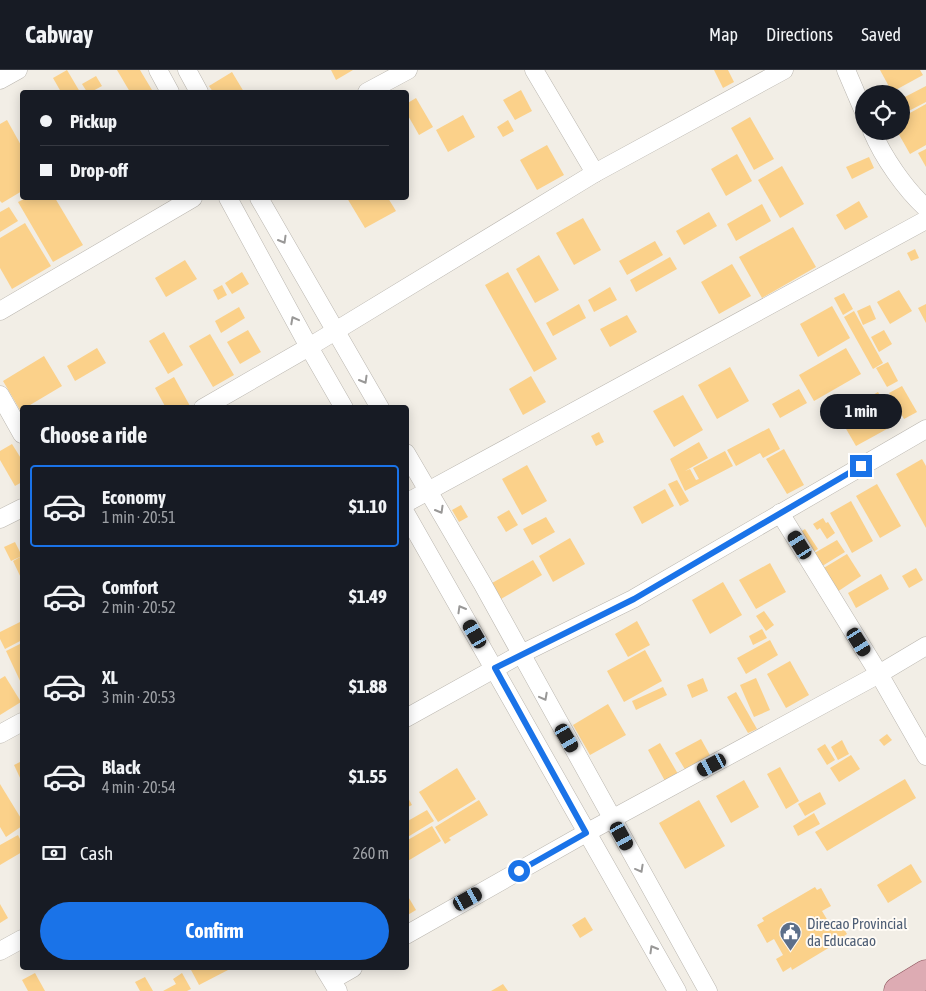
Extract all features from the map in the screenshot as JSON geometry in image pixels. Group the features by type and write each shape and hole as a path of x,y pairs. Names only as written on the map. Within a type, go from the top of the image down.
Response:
{"main road":[{"path":"898,991 926,974"}],"street":[{"path":"0,80 18,70"},
{"path":"158,70 169,90"},
{"path":"187,70 198,90"},
{"path":"371,90 408,70"},
{"path":"534,70 595,172"},
{"path":"208,405 336,331 595,172 784,70"},
{"path":"846,70 855,91"},
{"path":"877,140 893,168 914,197 926,208"},
{"path":"0,311 190,200"},
{"path":"229,200 342,405"},
{"path":"259,200 378,405"},
{"path":"409,501 926,220"},
{"path":"0,395 20,430"},
{"path":"409,716 521,654 634,599 926,429"},
{"path":"409,458 521,654 708,991"},
{"path":"0,519 20,509"},
{"path":"780,513 879,674 926,756"},
{"path":"409,519 677,991"},
{"path":"409,933 586,833 879,674 926,646"},
{"path":"0,734 20,723"},
{"path":"0,951 20,940"},
{"path":"331,980 349,970"}],"building":[{"path":"67,70 79,90 60,90 53,78"},
{"path":"117,70 140,70 152,90 129,90"},
{"path":"331,70 353,70 336,80"},
{"path":"714,70 728,70 734,82 723,88"},
{"path":"880,70 920,70 923,75 905,85 888,85"},
{"path":"232,72 243,90 212,90 209,86"},
{"path":"96,76 102,86 95,90 86,90 82,84"},
{"path":"926,86 926,102 910,110 910,94"},
{"path":"521,90 532,111 515,120 503,100"},
{"path":"416,98 433,127 419,135 409,117 409,102"},
{"path":"926,104 926,145 910,154 902,140 910,140 910,113"},
{"path":"463,115 475,137 448,152 436,130"},
{"path":"750,117 774,159 754,170 731,128"},
{"path":"7,120 20,143 20,192 2,203 0,201 0,124"},
{"path":"508,120 514,131 503,137 497,127"},
{"path":"547,145 564,175 537,190 520,160"},
{"path":"926,149 926,167 918,153"},
{"path":"737,154 752,181 726,196 711,169"},
{"path":"869,157 874,168 852,179 846,167"},
{"path":"782,166 804,204 780,218 758,180"},
{"path":"22,200 56,200 83,245 53,262 18,202"},
{"path":"348,200 389,200 396,211 365,228"},
{"path":"859,201 868,217 845,230 836,215"},
{"path":"762,204 771,221 736,241 727,224"},
{"path":"9,207 18,221 0,232 0,212"},
{"path":"709,212 717,226 684,245 676,231"},
{"path":"583,218 601,250 574,265 556,233"},
{"path":"25,223 51,266 12,289 0,268 0,238"},
{"path":"793,227 816,267 762,298 739,257"},
{"path":"655,241 663,255 627,275 619,261"},
{"path":"915,249 919,258 911,261 907,253"},
{"path":"539,255 559,290 535,303 516,269"},
{"path":"670,257 677,269 636,292 630,280"},
{"path":"185,260 197,279 166,297 155,278"},
{"path":"732,264 751,296 719,314 701,282"},
{"path":"242,272 249,284 232,294 225,283"},
{"path":"508,272 557,359 534,372 485,285"},
{"path":"222,285 227,295 218,300 213,290"},
{"path":"610,287 617,300 594,312 588,300"},
{"path":"899,290 912,311 890,324 877,302"},
{"path":"844,293 853,309 843,315 834,298"},
{"path":"579,304 586,318 553,336 546,323"},
{"path":"926,304 926,323 918,308"},
{"path":"870,305 876,319 863,325 857,311"},
{"path":"832,306 850,338 818,357 800,324"},
{"path":"239,307 245,318 221,333 215,321"},
{"path":"854,311 883,363 873,369 844,317"},
{"path":"627,315 637,332 610,347 600,329"},
{"path":"248,330 261,352 240,364 227,342"},
{"path":"884,330 892,344 879,352 871,337"},
{"path":"164,332 183,365 168,374 149,341"},
{"path":"210,334 234,375 213,387 189,346"},
{"path":"97,348 106,363 75,381 67,366"},
{"path":"846,348 861,374 814,401 799,375"},
{"path":"44,356 62,386 30,405 20,405 20,410 3,381"},
{"path":"888,362 898,381 887,387 876,368"},
{"path":"730,367 749,401 717,419 698,385"},
{"path":"531,376 546,402 523,415 509,389"},
{"path":"174,377 189,405 164,405 155,388"},
{"path":"902,386 917,412 904,419 889,393"},
{"path":"799,389 807,403 780,418 772,404"},
{"path":"878,392 896,424 856,446 838,415"},
{"path":"683,395 703,430 674,447 653,411"},
{"path":"769,428 780,449 763,458 760,453 736,466 727,450"},
{"path":"599,432 604,442 596,446 591,436"},
{"path":"699,442 708,458 685,471 690,469 696,480 699,479 693,468 725,451 733,466 685,491 670,459"},
{"path":"12,444 20,457 20,483 15,486 0,460 0,451"},
{"path":"784,449 804,485 787,494 766,459"},
{"path":"922,459 926,466 926,528 896,474"},
{"path":"527,465 547,501 522,515 502,479"},
{"path":"677,480 689,501 680,506 668,484"},
{"path":"877,484 901,526 880,538 856,496"},
{"path":"665,489 674,506 642,524 633,507"},
{"path":"851,501 873,541 852,553 830,513"},
{"path":"461,505 468,517 459,522 452,510"},
{"path":"509,510 518,525 506,532 497,517"},
{"path":"546,517 555,532 532,545 523,529"},
{"path":"823,518 835,533 827,539 820,528 817,530 813,524"},
{"path":"805,529 818,549 810,554 797,534"},
{"path":"570,538 585,564 553,582 539,556"},
{"path":"837,540 845,552 819,568 811,555"},
{"path":"15,542 20,552 20,557 11,561 4,547"},
{"path":"847,554 861,576 837,592 822,569"},
{"path":"20,557 20,576 13,561"},
{"path":"533,560 542,575 501,599 492,583"},
{"path":"770,563 786,592 756,609 739,580"},
{"path":"916,568 923,580 909,588 902,576"},
{"path":"881,574 889,589 856,608 848,593"},
{"path":"723,582 742,615 710,634 692,600"},
{"path":"764,611 774,625 766,631 756,616"},
{"path":"637,621 650,645 628,657 615,634"},
{"path":"20,622 20,641 5,649 0,639 0,632"},
{"path":"762,629 767,638 753,645 749,636"},
{"path":"770,640 778,655 746,674 737,658"},
{"path":"20,644 20,681 6,651"},
{"path":"645,650 662,681 624,702 607,671"},
{"path":"790,661 809,695 786,708 767,674"},
{"path":"5,676 20,703 0,715 0,679"},
{"path":"703,678 708,691 692,698 687,685"},
{"path":"756,678 770,710 754,717 740,685"},
{"path":"663,687 667,695 636,710 632,701"},
{"path":"736,692 757,729 748,733 727,697"},
{"path":"608,704 626,735 590,755 573,725"},
{"path":"887,734 892,740 884,746 879,740"},
{"path":"701,739 711,757 686,771 675,753"},
{"path":"842,740 849,754 838,760 831,747"},
{"path":"660,743 678,774 665,781 648,750"},
{"path":"825,744 835,760 827,765 817,749"},
{"path":"851,755 860,769 839,782 830,768"},
{"path":"20,762 20,778 14,765"},
{"path":"780,767 799,801 786,809 767,774"},
{"path":"457,768 476,799 438,822 419,792"},
{"path":"905,779 916,798 827,851 815,832"},
{"path":"744,780 759,807 731,823 716,796"},
{"path":"0,784 20,817 20,827 6,837 0,827"},
{"path":"820,792 826,804 805,816 798,804"},
{"path":"479,800 488,815 449,838 451,840 445,844 435,827"},
{"path":"699,800 725,846 685,869 659,823"},
{"path":"427,810 434,821 409,836 409,820"},
{"path":"814,813 820,824 798,836 793,826"},
{"path":"432,826 441,841 409,860 409,839"},
{"path":"18,835 20,839 20,853 0,865 0,845"},
{"path":"911,864 922,882 888,903 877,885"},
{"path":"815,887 817,890 821,888 831,906 822,911 831,926 839,921 847,934 844,936 845,938 792,970 791,967 783,972 776,959 783,955 774,939 767,943 757,925 764,921 762,918"},
{"path":"409,898 416,910 409,914"},
{"path":"0,904 8,918 0,923"},
{"path":"585,917 593,930 580,938 572,925"},
{"path":"191,970 228,970 199,985"},
{"path":"35,973 45,991 28,991 22,980"},
{"path":"182,973 191,989 187,991 163,991 176,984 173,979"},
{"path":"145,977 153,991 140,991 135,982"},
{"path":"503,984 508,991 491,991"}],"place":[{"name":"Direcao Provincial da Educacao","path":"791,952"}],"route":[{"path":"519,871 586,833 495,668 634,599 861,466"}]}
